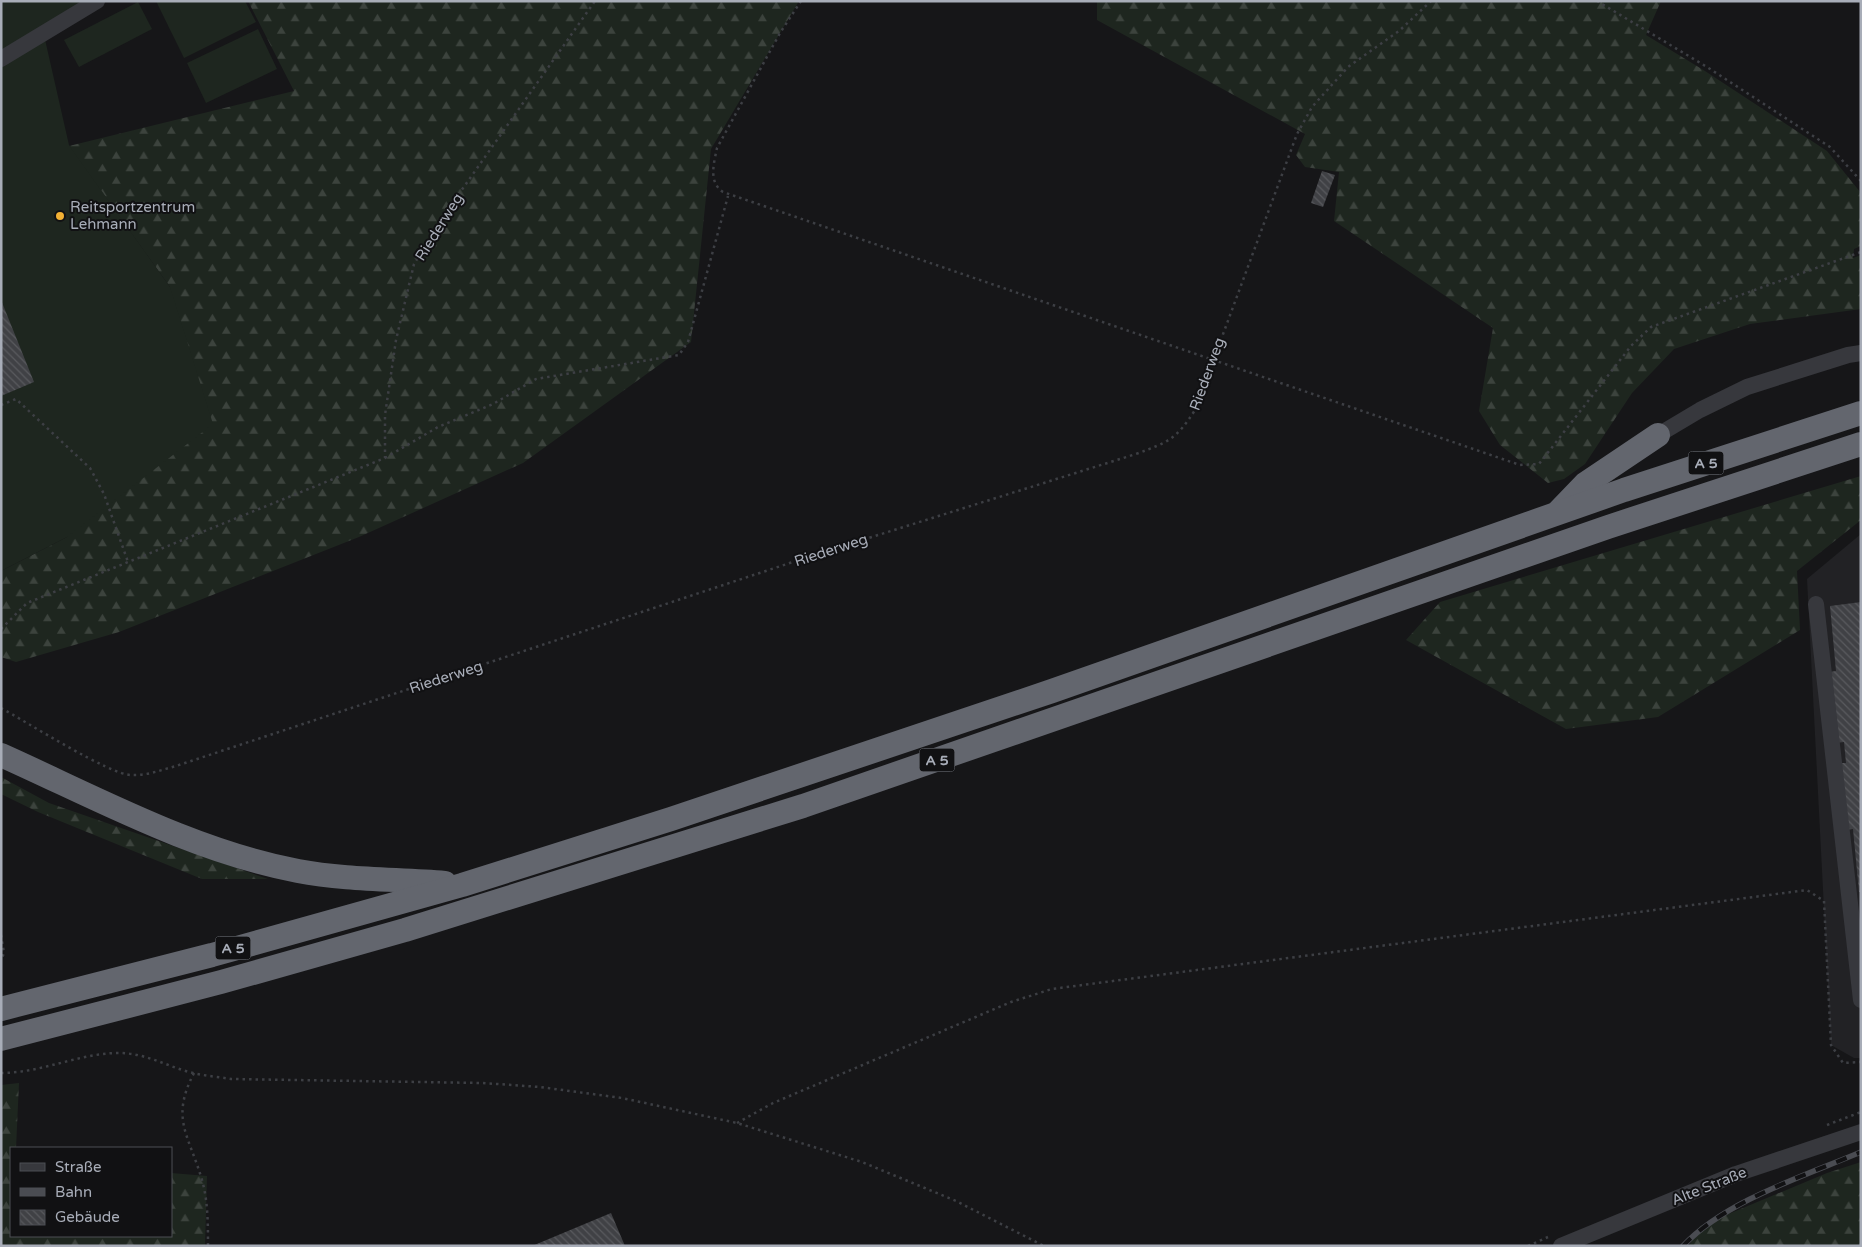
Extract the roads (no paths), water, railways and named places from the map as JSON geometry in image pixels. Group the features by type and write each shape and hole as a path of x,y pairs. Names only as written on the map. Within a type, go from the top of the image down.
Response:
{"highway":[{"name":"A 5","path":"1,1009 212,954 462,885 836,764 1553,517 1624,490 1861,413"},
{"path":"1553,517 1585,484 1658,435"},
{"name":"A 5","path":"1,1039 221,982 405,930 803,806 1608,527 1861,444"},
{"path":"1,755 162,828 246,859 298,871 337,876 462,885"}],"street":[{"path":"1,59 98,1"},
{"path":"1658,435 1700,410 1747,387 1848,355 1861,353"},
{"path":"1816,604 1861,1000"},
{"name":"Alte Straße","path":"1561,1246 1736,1174 1861,1132"}],"railway":[{"path":"1683,1246 1700,1230 1743,1203 1791,1180 1861,1152"}],"place":[{"name":"Reitsportzentrum Lehmann","path":"60,216"}]}
